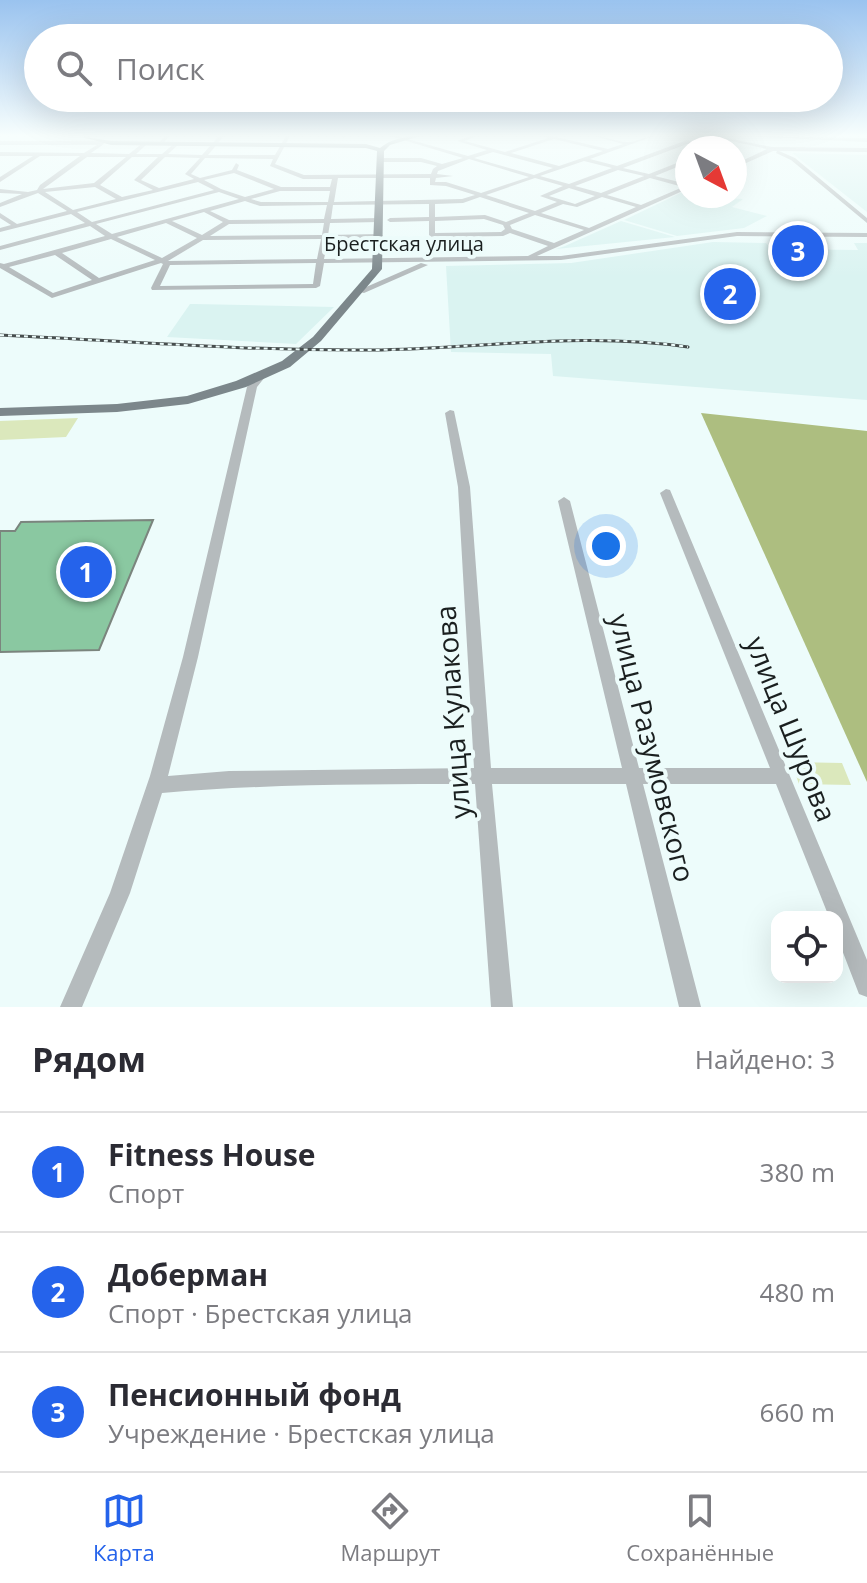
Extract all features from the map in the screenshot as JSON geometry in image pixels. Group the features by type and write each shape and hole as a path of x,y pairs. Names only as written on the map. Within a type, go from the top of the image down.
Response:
{"main road":[{"path":"0,410 158,405 256,382 304,351 361,291 377,269 384,220 380,203 381,183"},
{"path":"0,410 172,398 226,385 278,364 313,336 377,262"}],"street":[{"path":"0,198 39,191 49,183"},
{"path":"144,183 159,190"},
{"path":"0,230 185,183"},
{"path":"207,183 260,204 463,201 518,183"},
{"path":"265,183 280,189"},
{"path":"163,262 155,288 316,286 334,183"},
{"path":"432,183 446,184 590,230"},
{"path":"555,183 642,207"},
{"path":"579,183 543,196 575,206 632,183"},
{"path":"822,183 867,221"},
{"path":"0,198 25,192 96,185 121,199"},
{"path":"1,266 280,189 332,189"},
{"path":"0,248 219,190"},
{"name":"Брестская улица","path":"39,191 110,236 163,262 435,262 561,258 737,234 867,235"},
{"path":"524,259 675,192"},
{"path":"141,194 183,216"},
{"path":"432,202 432,235 503,234 507,227 535,212 563,202"},
{"path":"204,210 228,222 485,217 554,246"},
{"path":"0,215 16,226"},
{"path":"166,221 203,238 380,236"},
{"path":"1,266 52,296 163,262 228,222"},
{"path":"56,252 97,280"},
{"path":"361,291 435,262"},
{"path":"71,1007 128,877 157,785 199,625 256,382"},
{"name":"улица Кулакова","path":"450,413 464,487 502,1007"},
{"name":"улица Шурова","path":"666,493 867,986"},
{"name":"улица Разумовского","path":"564,501 690,1007"},
{"path":"157,785 328,777 782,776"}],"shaded area":[{"path":"830,183 867,183 867,212"},
{"path":"675,196 675,208 736,208 767,216 744,228 677,236 624,220"},
{"path":"621,221 675,237 556,249 565,246"},
{"path":"713,242 766,243 772,249 858,250 854,243 867,243 867,400 553,376 551,354 451,352 446,266 571,263"},
{"path":"190,304 334,307 296,344 167,337"}],"green space":[{"path":"701,413 867,431 867,782"},
{"path":"78,418 66,437 0,440 0,421"},
{"path":"791,762 842,763 851,785 799,784"}],"building":[{"path":"153,520 99,650 0,652 0,531 15,531 21,522"}],"railway":[{"path":"0,335 326,350 569,341 648,342 688,347"}],"place":[{"name":"Пенсионный фонд","path":"798,251"},
{"name":"Доберман","path":"730,294"},
{"name":"Fitness House","path":"86,572"}]}
